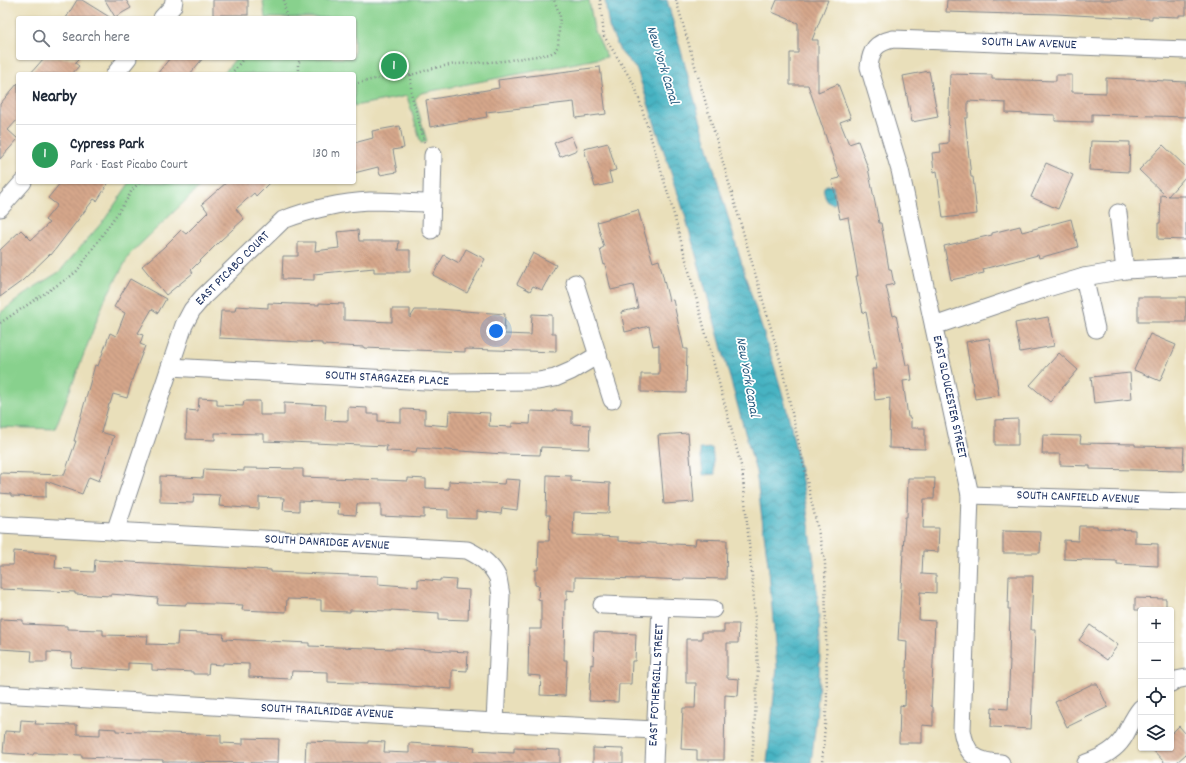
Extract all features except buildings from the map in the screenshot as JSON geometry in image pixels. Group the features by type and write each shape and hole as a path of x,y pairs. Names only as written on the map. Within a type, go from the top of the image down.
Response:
{"street":[{"path":"164,16 173,6 174,0"},
{"name":"SOUTH LAW AVENUE","path":"875,47 883,42 893,39 1186,50"},
{"name":"EAST GLOUCESTER STREET","path":"875,47 870,56 869,67 900,170 970,495 962,730 964,743 971,753 979,759 1001,763"},
{"path":"116,72 126,60"},
{"path":"429,149 432,203 431,230"},
{"path":"0,208 21,184"},
{"name":"EAST PICABO COURT","path":"115,532 184,325 192,310 203,297 283,220 299,213 354,202 371,201 432,203"},
{"path":"1118,213 1125,270"},
{"path":"934,326 1034,292 1084,277 1125,270 1186,267"},
{"path":"1084,277 1096,329"},
{"path":"575,283 612,400"},
{"name":"SOUTH STARGAZER PLACE","path":"170,367 444,382 538,381 555,378 571,371 598,355"},
{"name":"SOUTH CANFIELD AVENUE","path":"970,495 1186,502"},
{"name":"SOUTH DANRIDGE AVENUE","path":"0,525 467,550 480,556 488,564 497,578 501,595 495,722"},
{"path":"602,605 713,609"},
{"name":"EAST FOTHERGILL STREET","path":"654,763 661,607"},
{"path":"1174,681 1186,678"},
{"name":"SOUTH TRAILRIDGE AVENUE","path":"0,694 655,730"},
{"path":"1086,763 1115,749 1124,737 1138,712"}],"path":[{"path":"284,0 286,16"},
{"path":"356,84 376,79 411,75 434,68 456,64 503,61 550,54 555,51 558,46 560,15 554,0"},
{"path":"600,0 604,36 635,86 670,200 742,469 753,586 758,668 752,763"},
{"path":"676,0 781,363 825,562 827,700 822,763"},
{"path":"233,72 242,60"},
{"path":"298,72 298,64 300,60"},
{"path":"411,75 410,93 429,149"},
{"path":"0,323 71,276 76,271 126,202 132,190 138,184"}],"green space":[{"path":"263,0 589,0 594,29 607,57 421,93 415,99 427,142 421,143 407,96 356,106 356,72 225,72 234,60 356,60 356,16 265,16"},
{"path":"129,184 203,184 130,254 105,299 55,429 0,427 0,313 33,288 59,272 105,219"}],"water":[{"name":"New York Canal","path":"605,0 667,0 731,229 786,406 807,508 819,618 819,674 811,763 767,763 777,667 769,572 756,472 685,215 637,70 620,51 609,27"},
{"path":"827,185 833,186 837,201 834,204 827,201 824,187"},
{"path":"712,448 715,474 703,475 700,449"}],"place":[{"name":"Cypress Park","path":"394,66"}]}
